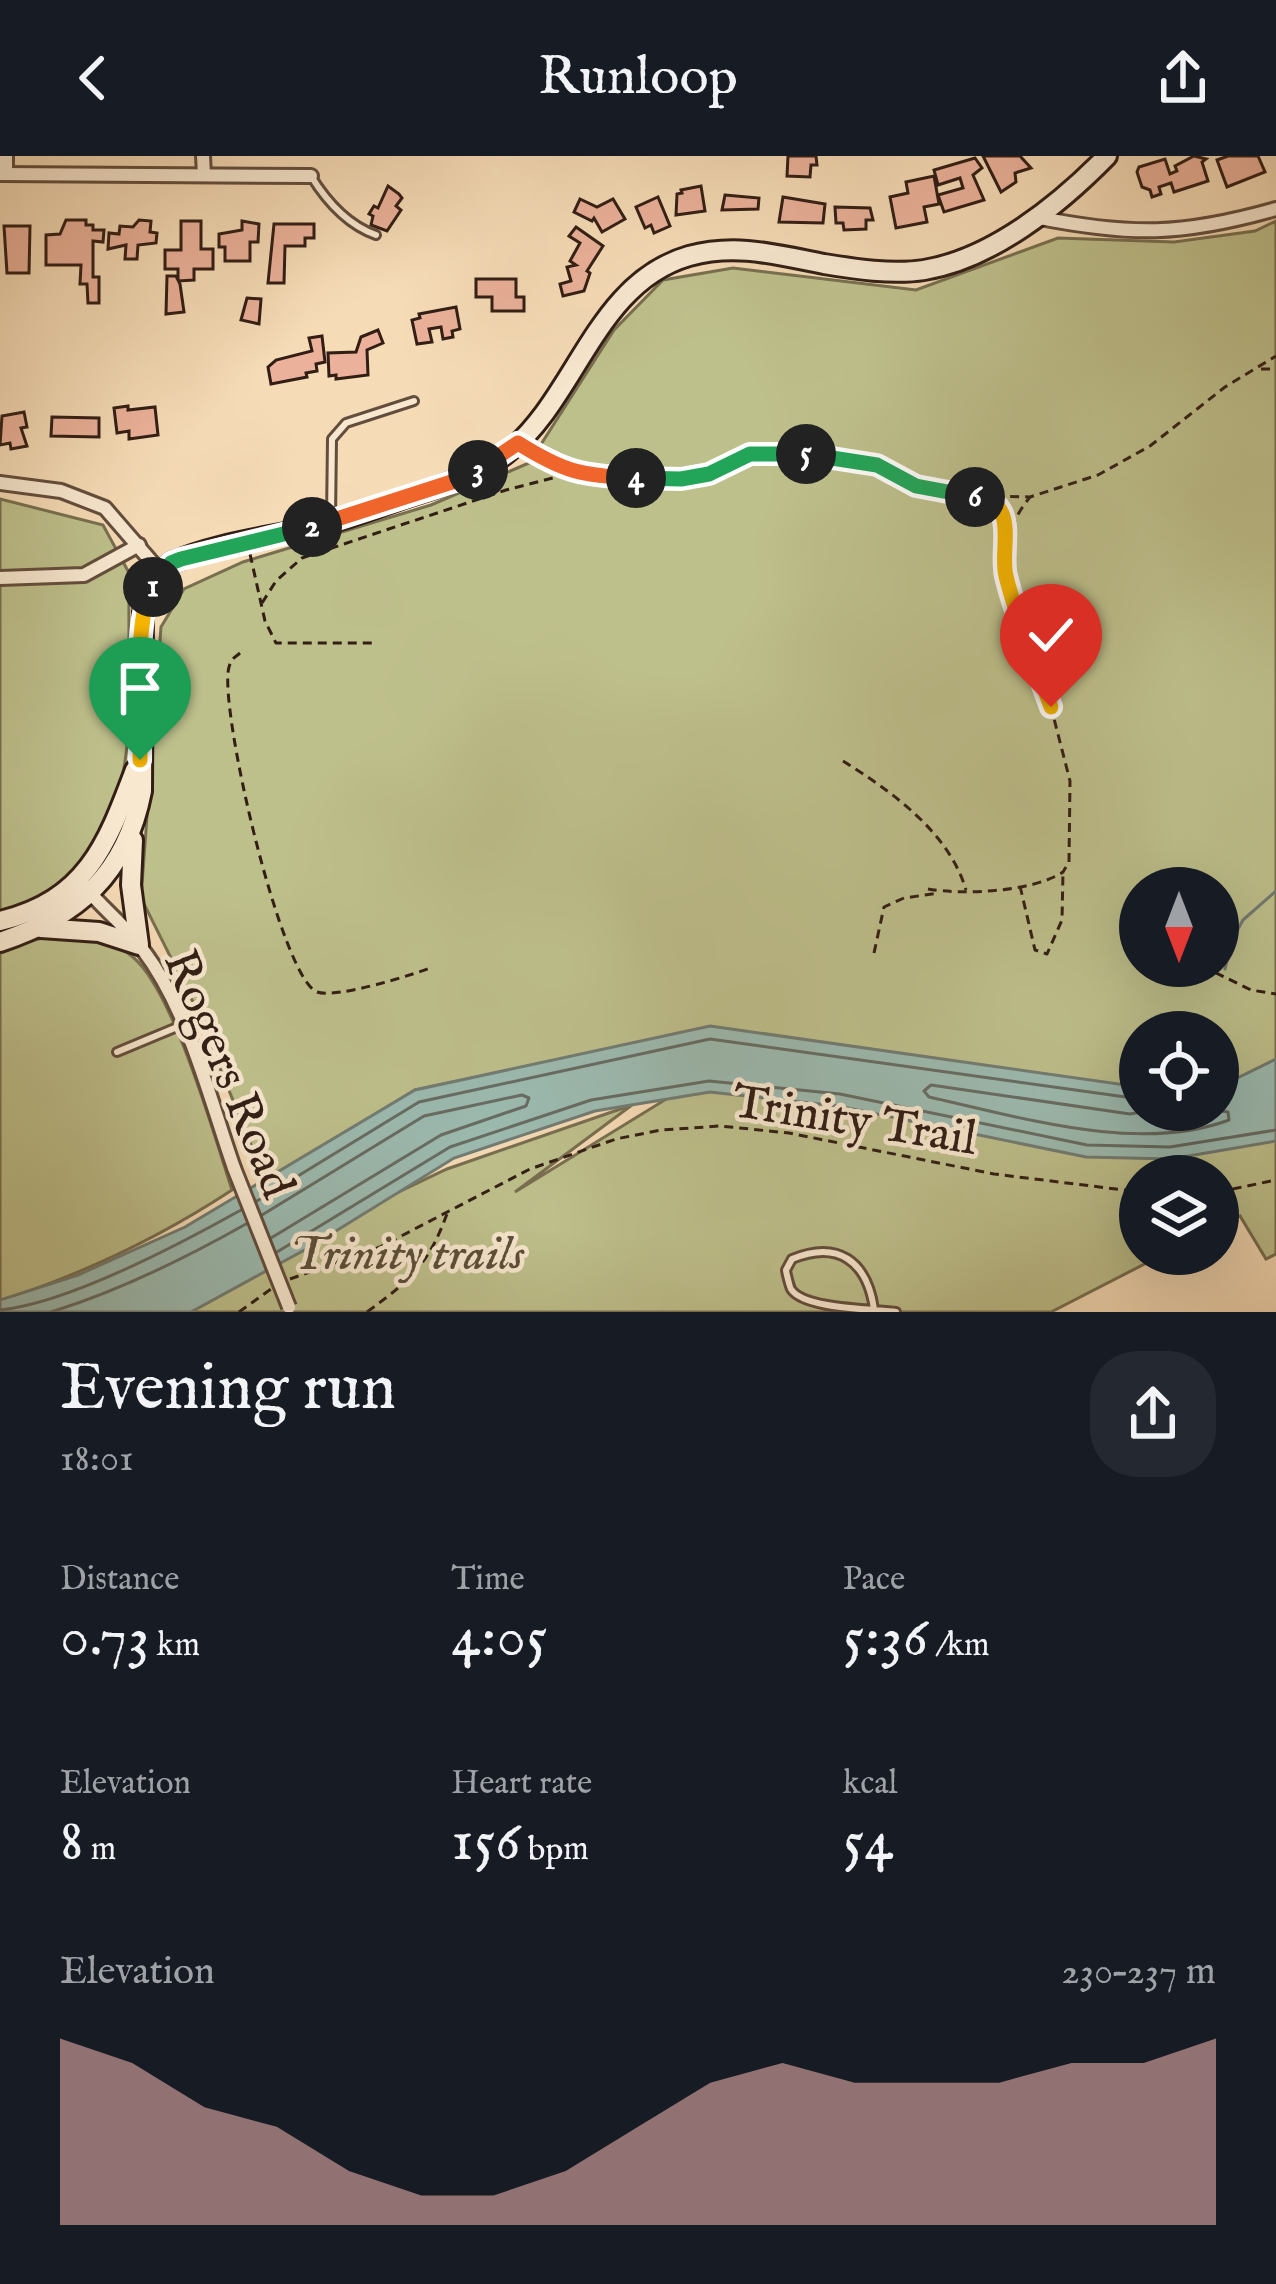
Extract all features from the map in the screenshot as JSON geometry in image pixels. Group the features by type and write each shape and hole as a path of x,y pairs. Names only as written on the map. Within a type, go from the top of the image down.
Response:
{"street":[{"path":"6,156 3,174 311,176"},
{"path":"203,156 204,175"},
{"path":"0,942 38,928 92,895 121,853 142,791 143,612 147,596 171,563 331,522 458,480 506,454 638,281 671,262 747,249 825,264 921,271 964,260 1035,217 1107,156"},
{"path":"1035,217 1128,232 1221,224 1276,209"},
{"path":"0,483 62,491 95,502 163,575"},
{"path":"0,578 84,575 139,545"},
{"path":"0,921 36,908 77,879 106,844 140,760"},
{"path":"38,928 99,932 139,945 131,885 134,823"},
{"name":"Rogers Road","path":"77,879 139,945 182,1025 290,1309"}],"lane":[{"path":"311,176 322,194 357,228 376,235"},
{"path":"331,522 332,439 346,423 414,401"},
{"path":"117,1052 182,1025"},
{"path":"874,1309 860,1266 844,1255 813,1250 792,1258 786,1270 790,1289 799,1297 814,1303 896,1312"}],"path":[{"path":"518,443 556,467 574,472 681,479 709,474 750,454 776,451 877,465 916,486 986,498 1030,497 1098,475 1150,446 1225,388 1276,356"},
{"path":"1259,370 1276,369"},
{"path":"262,603 276,581 302,558 574,472"},
{"path":"1021,884 1035,950 1046,954 1062,920 1064,872 1069,862 1070,781 1051,707 1004,571 1012,523 1030,497"},
{"path":"986,498 1002,513 1008,538"},
{"path":"245,541 269,633 276,643 374,643"},
{"path":"241,653 228,672 234,739 252,828 288,948 306,983 318,993 333,992 400,980 433,967"},
{"path":"843,761 908,807 957,867 966,892"},
{"path":"874,953 884,907 904,898 1053,879 1064,872"},
{"path":"928,889 946,892"},
{"path":"1239,982 1276,994"},
{"name":"Trinity Trail","path":"238,1312 290,1279 380,1247 530,1169 616,1139 661,1130 720,1126 789,1133 994,1174 1119,1189"},
{"path":"1239,1188 1276,1180"},
{"path":"368,1312 402,1286 434,1250 449,1210"}],"green space":[{"name":"Trinity trails","path":"1276,221 1276,1254 1266,1259 1239,1216 1239,1155 1119,1155 1119,1275 1123,1275 1051,1312 147,1312 447,1169 632,1105 515,1192 707,1074 1035,1146 1043,1074 714,1027 415,1090 266,1182 194,1004 141,898 161,627 184,589 243,562 431,505 529,463 614,330 663,280 733,268 916,290 1058,238 1174,242 1255,231"},
{"path":"0,499 103,525 128,571 129,695 121,785 107,825 84,860 49,890 0,914"},
{"path":"54,935 116,946 149,976 178,1032 232,1190 120,1253 0,1301 0,949"}],"water":[{"path":"710,1026 1119,1084 1119,1131 1239,1131 1239,1077 1276,1059 1276,1141 1194,1155 1086,1157 838,1106 710,1092 595,1111 454,1158 310,1247 191,1312 0,1312 0,1300 78,1275 185,1227 415,1090"}],"building":[{"path":"788,156 816,156 810,177 787,176"},
{"path":"983,156 1020,156 1031,168 1015,173 1016,182 1001,192"},
{"path":"1194,156 1206,159 1202,162 1208,181 1174,192 1171,183 1159,187 1161,194 1152,197 1142,187 1139,167 1165,159 1170,174"},
{"path":"1258,156 1265,172 1227,187 1217,160"},
{"path":"975,158 982,168 973,175 984,200 944,212 938,195 963,188 960,178 938,185 934,170"},
{"path":"934,176 939,204 924,207 927,222 896,228 890,197 908,193 906,182"},
{"path":"388,186 402,198 396,206 401,210 387,231 371,225 369,214 374,206 378,208"},
{"path":"701,186 705,211 676,215 677,194"},
{"path":"725,195 759,198 758,209 722,210"},
{"path":"658,197 670,226 654,233 651,225 645,228 636,207"},
{"path":"783,197 825,204 823,223 779,222"},
{"path":"580,199 597,207 613,199 625,219 602,232 594,218 574,212"},
{"path":"835,207 870,208 873,220 866,220 866,229 844,230 843,223 836,223"},
{"path":"66,220 86,220 93,230 104,230 103,242 93,241 99,303 88,303 87,284 80,284 81,265 46,265 46,235 60,234"},
{"path":"139,220 151,221 156,243 138,245 137,259 125,259 126,245 108,249 109,233 119,234 120,226 133,227"},
{"path":"181,221 201,221 201,249 213,249 213,269 194,269 194,280 178,281 178,269 165,269 165,250 181,250"},
{"path":"242,221 259,224 258,242 250,242 250,261 225,261 219,234 242,230"},
{"path":"274,224 314,224 314,238 305,238 305,246 285,246 284,283 268,283"},
{"path":"4,226 30,226 29,273 7,273"},
{"path":"576,227 603,246 587,271 584,291 563,296 560,284 571,281 567,267 576,265 570,261 580,243 569,236"},
{"path":"167,276 176,276 180,284 184,312 166,314"},
{"path":"476,279 516,279 516,297 524,297 524,311 492,311 492,297 476,297"},
{"path":"247,298 261,299 259,324 241,320"},
{"path":"456,307 460,329 452,331 453,337 443,339 441,327 429,329 432,342 417,344 412,320 420,318 419,314"},
{"path":"378,330 383,343 367,350 368,375 329,376 328,353 356,352 361,337"},
{"path":"322,336 325,362 316,364 317,371 271,384 268,367 276,360 312,351 309,338"},
{"path":"128,406 128,410 155,407 158,435 129,439 129,431 117,433 114,408"},
{"path":"24,412 27,427 21,428 27,446 0,445 2,416"},
{"path":"52,417 99,418 99,437 51,436"}],"waterway":[{"path":"1239,927 1276,891"}],"route":[{"path":"140,760 143,612 147,596 171,563 329,523 458,480 518,443 556,467 584,475 681,479 709,474 750,454 776,451 877,465 916,486 986,498 1002,513 1008,538 1004,571 1051,707"}]}
